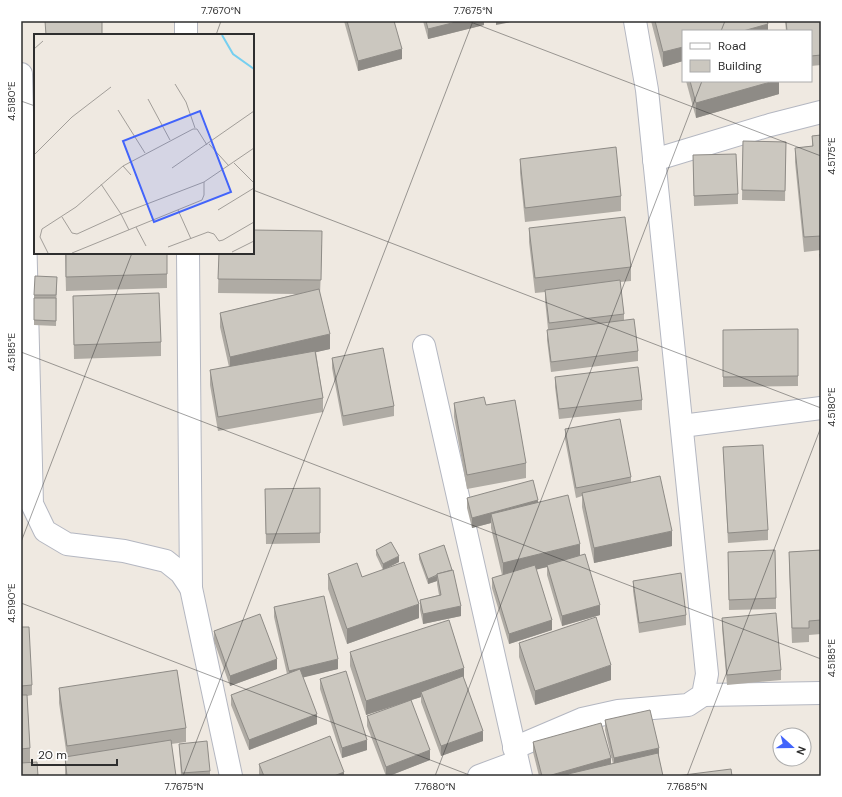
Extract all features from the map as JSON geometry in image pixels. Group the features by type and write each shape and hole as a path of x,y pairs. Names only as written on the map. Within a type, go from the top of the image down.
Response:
{"street":[{"path":"186,21 186,34"},
{"path":"635,21 647,90 682,426 707,674 703,695"},
{"path":"21,74 23,255 32,504 45,531 67,544 124,551 166,561 181,573 191,588"},
{"path":"654,160 770,125 821,112"},
{"path":"188,254 191,588 231,776"},
{"path":"424,346 517,762"},
{"path":"682,426 821,408"},
{"path":"479,776 517,762 582,719 618,711 688,705 703,695 821,693"}],"building":[{"path":"45,21 102,21 102,34 46,34"},
{"path":"347,21 394,21 402,49 358,61"},
{"path":"426,21 460,21 428,29"},
{"path":"655,21 767,21 768,24 747,30 682,30 682,47 663,52"},
{"path":"786,21 821,21 821,55 812,56 812,30 787,30"},
{"path":"690,82 770,82 696,103"},
{"path":"821,135 821,236 804,237 795,148 813,146 812,136"},
{"path":"743,141 786,142 785,191 742,190"},
{"path":"616,147 621,196 525,208 520,159"},
{"path":"736,154 738,194 694,196 693,155"},
{"path":"625,217 631,267 535,278 529,228"},
{"path":"254,230 322,231 321,280 218,279 219,254 254,254"},
{"path":"66,254 167,254 167,274 66,277"},
{"path":"35,276 57,277 56,295 34,295"},
{"path":"620,280 624,314 549,323 545,290"},
{"path":"319,289 330,334 230,357 220,313"},
{"path":"159,293 161,342 74,345 73,296"},
{"path":"34,298 56,298 56,321 34,320"},
{"path":"634,319 638,351 551,362 547,330"},
{"path":"798,329 798,376 723,377 723,330"},
{"path":"383,348 394,406 343,416 332,358"},
{"path":"315,351 323,398 218,417 210,370"},
{"path":"638,367 642,400 559,409 555,377"},
{"path":"484,397 486,405 515,400 526,463 467,475 454,403"},
{"path":"620,419 631,477 576,488 565,429"},
{"path":"763,445 768,530 728,533 723,447"},
{"path":"660,476 672,531 594,548 582,493"},
{"path":"533,480 538,500 472,518 467,498"},
{"path":"320,488 320,533 266,534 265,489"},
{"path":"568,495 580,544 503,563 491,514"},
{"path":"391,542 399,556 383,564 376,550"},
{"path":"444,545 452,570 437,574 428,579 419,554"},
{"path":"775,550 776,598 729,600 728,552"},
{"path":"821,550 821,620 809,621 809,628 792,628 789,552"},
{"path":"585,554 600,605 562,616 547,565"},
{"path":"404,562 419,604 347,629 328,574 357,563 362,577"},
{"path":"535,565 552,620 509,634 492,578"},
{"path":"453,570 461,606 423,614 420,600 441,595 437,574"},
{"path":"681,573 686,615 639,623 633,581"},
{"path":"324,596 338,659 289,671 274,607"},
{"path":"776,613 781,670 727,675 722,618"},
{"path":"260,614 277,659 230,676 214,631"},
{"path":"596,617 611,665 535,691 519,643"},
{"path":"449,620 464,668 366,701 350,652"},
{"path":"21,627 29,627 32,685 21,686"},
{"path":"300,669 317,714 249,740 231,695"},
{"path":"177,670 186,728 67,746 59,688"},
{"path":"346,671 367,740 342,748 320,679"},
{"path":"463,676 483,731 441,746 421,692"},
{"path":"21,695 27,695 30,748 21,749"},
{"path":"411,700 430,750 386,767 367,716"},
{"path":"650,710 659,748 614,758 605,720"},
{"path":"601,723 611,758 548,776 542,776 533,742"},
{"path":"330,736 344,772 334,776 264,776 259,764"},
{"path":"171,740 176,776 67,776 65,757"},
{"path":"207,741 210,771 182,773 179,744"},
{"path":"658,753 663,776 569,776 568,774"},
{"path":"37,762 38,776 21,776 21,763"},
{"path":"731,769 732,776 676,776"}]}
